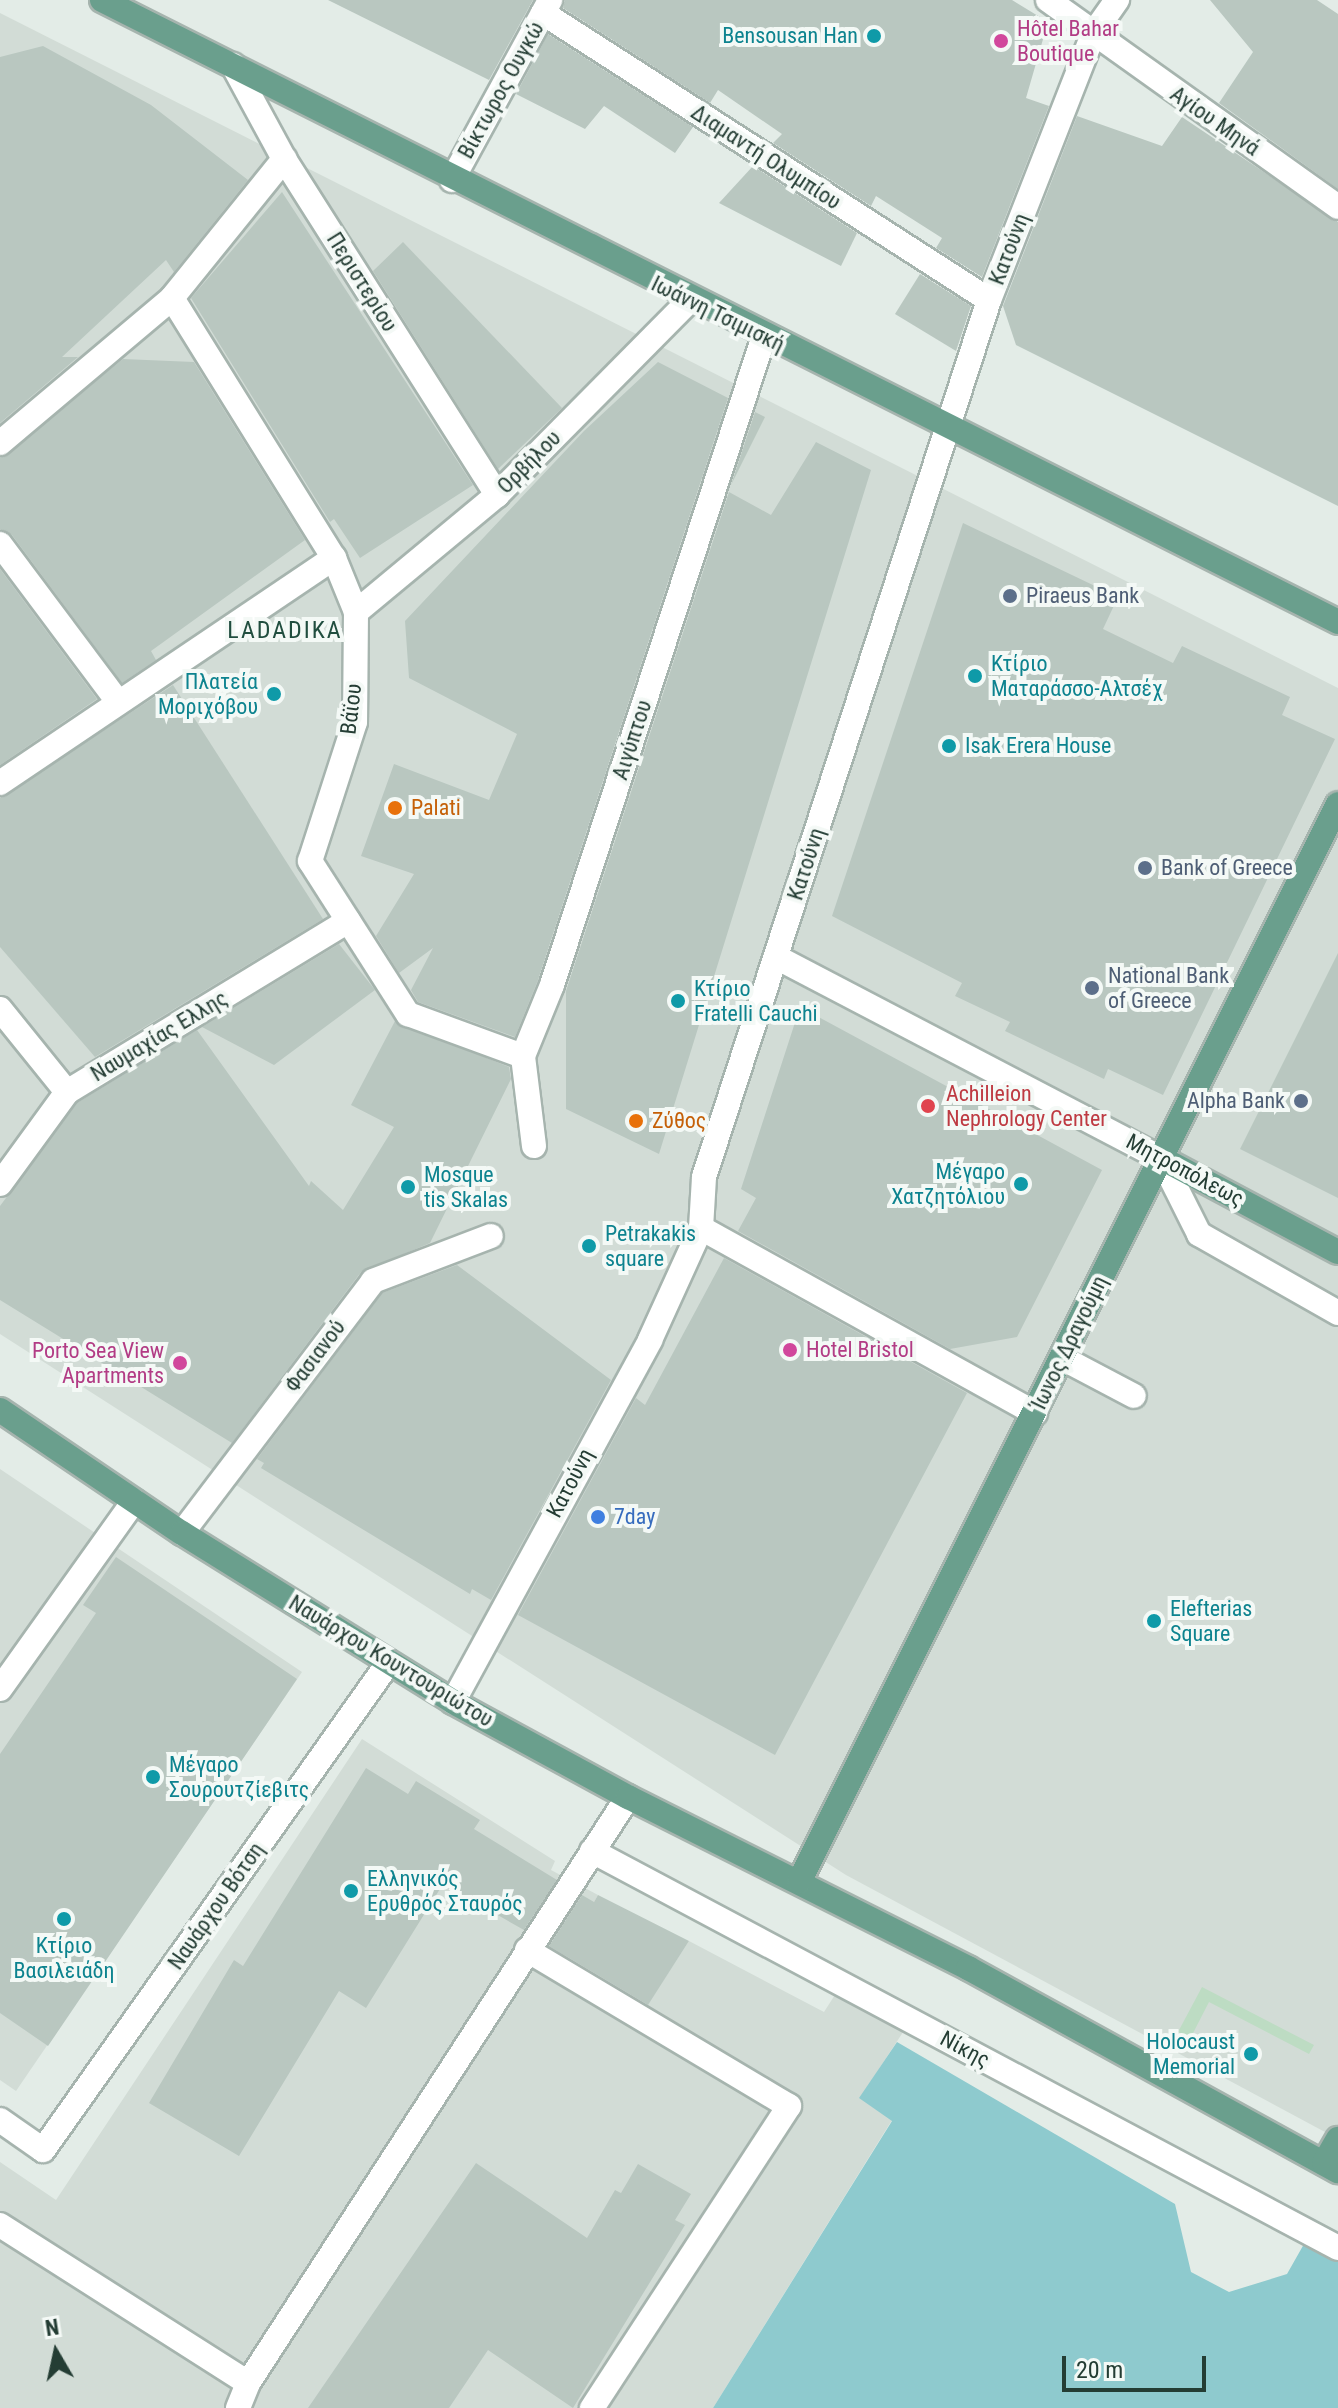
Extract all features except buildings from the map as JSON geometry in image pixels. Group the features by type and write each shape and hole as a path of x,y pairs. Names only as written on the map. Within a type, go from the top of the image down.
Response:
{"main road":[{"name":"Ιωάννη Τσιμισκή","path":"102,0 690,300 1338,622"},
{"name":"Ίωνος Δραγούμη","path":"799,1882 1338,804"},
{"name":"Μητροπόλεως","path":"1161,1158 1338,1252"},
{"name":"Ναυάρχου Κουντουριώτου","path":"0,1410 182,1533 453,1702 628,1797 799,1882"},
{"path":"799,1882 1331,2167 1338,2139"}],"street":[{"name":"Αγίου Μηνά","path":"1048,0 1338,207"},
{"name":"Κατούνη","path":"453,1702 650,1340 701,1228 704,1177 989,300 1093,34 1117,0"},
{"name":"Βίκτωρος Ουγκώ","path":"452,180 547,6"},
{"name":"Διαμαντή Ολυμπίου","path":"547,6 989,300"},
{"name":"Περιστερίου","path":"233,65 284,159 497,495"},
{"path":"0,443 172,298 284,159"},
{"name":"Βάϊου","path":"172,298 334,558 356,612 355,722 310,861 408,1014 523,1056"},
{"name":"Ορβήλου","path":"356,612 497,495 690,300"},
{"name":"Αιγύπτου","path":"534,1146 523,1056 552,985 764,336"},
{"path":"0,544 118,702"},
{"path":"0,783 334,558"},
{"name":"Ναυμαχίας Ελλης","path":"0,1184 67,1092 348,921"},
{"name":"Μητροπόλεως","path":"776,957 1161,1158"},
{"path":"0,1009 67,1092"},
{"path":"1161,1158 1199,1234 1338,1313"},
{"path":"701,1228 1035,1413"},
{"name":"Φασιανού","path":"182,1533 373,1281 491,1236"},
{"path":"1062,1358 1134,1396"},
{"path":"0,1689 134,1501"},
{"name":"Ναυάρχου Βότση","path":"0,2120 43,2150 389,1662"},
{"path":"238,2408 248,2383 628,1797"},
{"name":"Νίκης","path":"592,1851 1338,2248"},
{"path":"527,1950 789,2106 592,2408"},
{"path":"0,2225 248,2383"}],"shaded area":[{"path":"0,13 1338,688 1338,2139 846,1875 0,1334"},
{"path":"0,1469 302,1672 16,2091 0,2080"},
{"path":"362,1739 555,1861 551,1870 598,1895 564,1955 646,2007 689,1941 824,2012 840,1987 907,2026 860,2098 892,2120 713,2408 0,2408 0,2162 56,2200"}],"green space":[{"path":"1202,1987 1314,2045 1309,2054 1209,2002 1190,2039 1178,2032"}],"water":[{"path":"897,2042 1175,2204 1191,2272 1229,2292 1287,2274 1304,2244 1338,2262 1338,2408 713,2408 892,2121 859,2098"}],"place":[{"name":"Bensousan Han","path":"874,36"},
{"name":"Hôtel Bahar Boutique","path":"1001,41"},
{"name":"Piraeus Bank","path":"1010,596"},
{"name":"Κτίριο Ματαράσσο-Αλτσέχ","path":"975,676"},
{"name":"Πλατεία Μοριχόβου","path":"274,694"},
{"name":"Isak Erera House","path":"949,746"},
{"name":"Palati","path":"395,808"},
{"name":"Bank of Greece","path":"1145,868"},
{"name":"National Bank of Greece","path":"1092,988"},
{"name":"Κτίριο Fratelli Cauchi","path":"678,1001"},
{"name":"Alpha Bank","path":"1301,1101"},
{"name":"Achilleion Nephrology Center","path":"928,1106"},
{"name":"Ζύθος","path":"636,1121"},
{"name":"Μέγαρο Χατζητόλιου","path":"1021,1184"},
{"name":"Mosque tis Skalas","path":"408,1187"},
{"name":"Petrakakis square","path":"589,1246"},
{"name":"Hotel Bristol","path":"790,1350"},
{"name":"Porto Sea View Apartments","path":"180,1363"},
{"name":"7day","path":"598,1517"},
{"name":"Elefterias Square","path":"1154,1621"},
{"name":"Μέγαρο Σουρουτζίεβιτς","path":"153,1777"},
{"name":"Ελληνικός Ερυθρός Σταυρός","path":"351,1891"},
{"name":"Κτίριο Βασιλειάδη","path":"64,1919"},
{"name":"Holocaust Memorial","path":"1251,2054"}],"district":[{"name":"LADADIKA","path":"285,631"}]}
